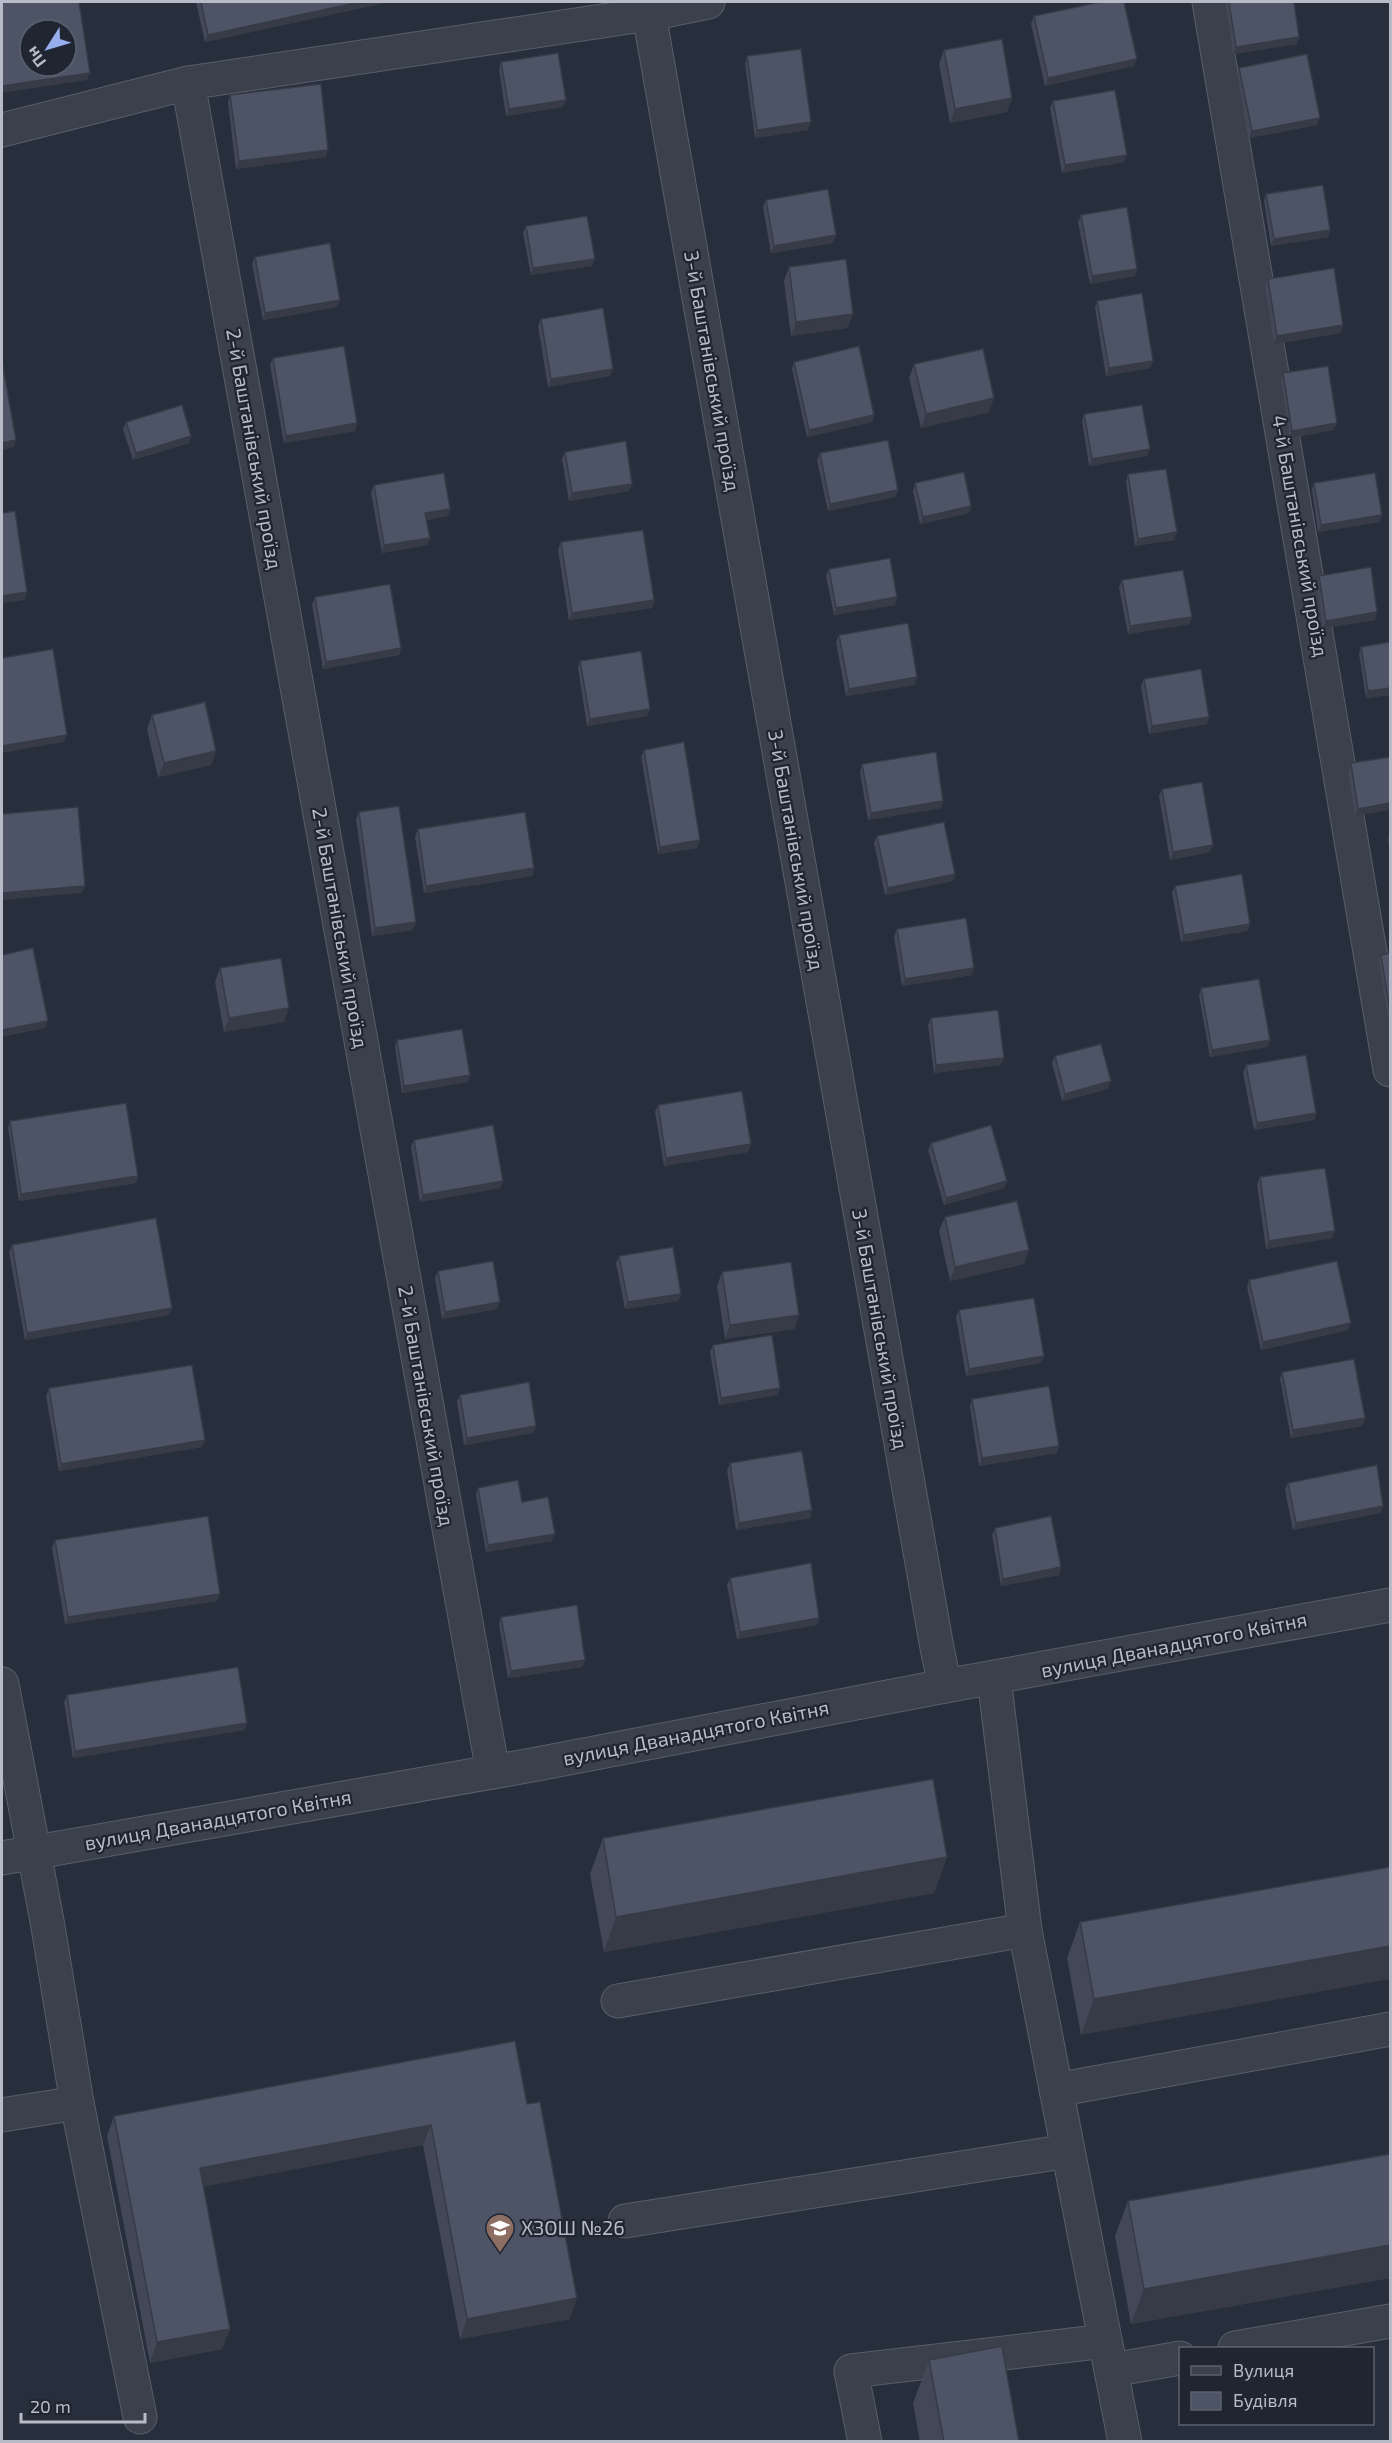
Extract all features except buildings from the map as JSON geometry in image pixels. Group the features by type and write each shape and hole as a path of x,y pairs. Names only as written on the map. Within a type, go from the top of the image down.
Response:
{"street":[{"path":"2,130 188,83 649,14 708,2"},
{"name":"4-й Баштанівський проїзд","path":"1209,2 1390,1070"},
{"name":"3-й Баштанівський проїзд","path":"649,14 934,1636 945,1686"},
{"name":"2-й Баштанівський проїзд","path":"188,83 493,1772"},
{"name":"вулиця Дванадцятого Квітня","path":"2,1858 493,1772 945,1686 1390,1605"},
{"path":"994,1678 1025,1930 1125,2442"},
{"path":"2,1684 34,1852 77,2103 140,2417"},
{"path":"618,2001 1025,1930"},
{"path":"1056,2090 1390,2029"},
{"path":"2,2115 77,2103"},
{"path":"625,2221 1068,2151"},
{"path":"1246,2347 1390,2321"},
{"path":"865,2442 851,2372 1108,2356 1179,2358"}],"place":[{"name":"ХЗОШ №26","path":"500,2254"}]}
